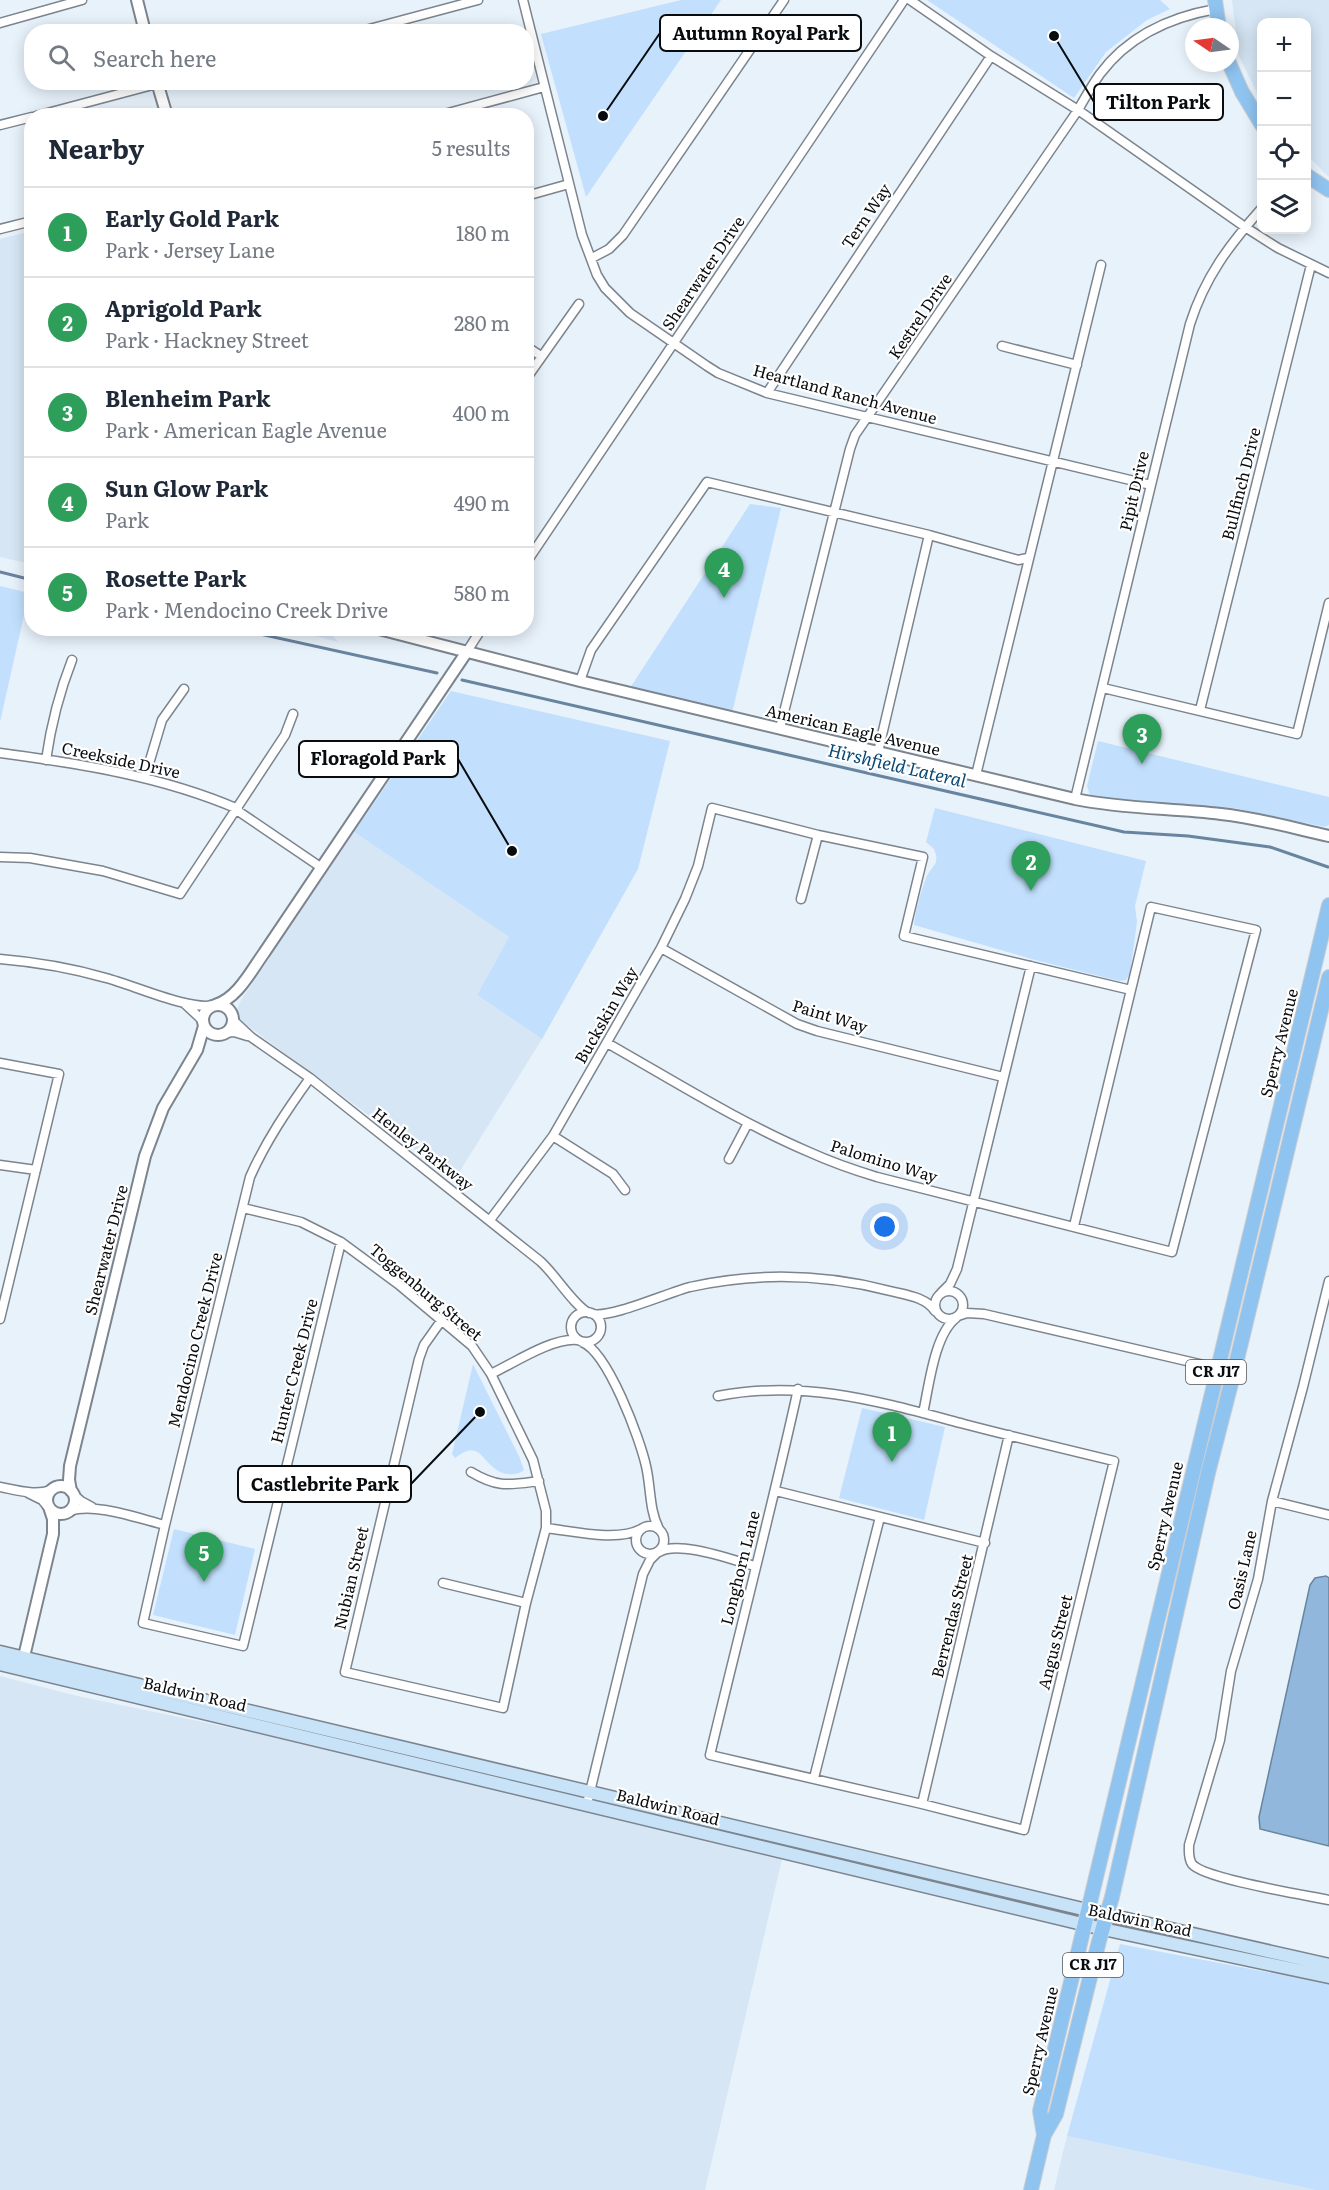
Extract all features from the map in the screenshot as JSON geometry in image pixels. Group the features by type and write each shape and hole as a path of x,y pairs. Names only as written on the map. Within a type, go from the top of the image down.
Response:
{"main road":[{"path":"1233,72 1257,117"},
{"path":"1311,178 1329,190"},
{"name":"Sperry Avenue","path":"1044,2135 1040,2111 1329,905"},
{"name":"Sperry Avenue","path":"1031,2190 1044,2135 1056,2114 1107,1914 1208,1473 1329,977"},
{"name":"Baldwin Road","path":"0,1652 22,1663 588,1798 738,1827 1329,1965"},
{"name":"Baldwin Road","path":"0,1664 22,1663"},
{"name":"Baldwin Road","path":"588,1798 670,1824 1103,1929 1329,1977"},
{"path":"670,1824 675,1819 714,1827 738,1827"}],"street":[{"path":"0,22 82,0"},
{"path":"137,0 143,24"},
{"path":"388,24 478,0"},
{"name":"Heartland Ranch Avenue","path":"523,0 529,24"},
{"path":"592,258 609,249 623,235 784,0"},
{"name":"Shearwater Drive","path":"534,551 904,0"},
{"path":"910,0 991,56 1078,110 1245,227 1278,248 1329,273"},
{"name":"Kestrel Drive","path":"780,728 855,435 869,418 1078,110 1100,74 1135,40 1168,20 1215,4"},
{"name":"Heartland Ranch Avenue","path":"534,46 582,235 597,275 616,300 630,313 718,373 766,393 1151,485"},
{"name":"Tern Way","path":"766,393 991,56"},
{"path":"534,90 544,87"},
{"path":"65,108 133,90"},
{"path":"161,90 165,108"},
{"path":"467,108 533,90"},
{"path":"0,125 24,119"},
{"path":"534,194 569,184"},
{"name":"Pipit Drive","path":"1075,799 1200,294 1223,254 1257,214"},
{"path":"0,229 24,223"},
{"path":"976,775 1101,265"},
{"name":"Bullfinch Drive","path":"1200,710 1311,265"},
{"path":"534,367 579,304"},
{"path":"1002,346 1077,365"},
{"path":"534,352 541,357"},
{"path":"580,681 591,650 707,482 928,535 1018,560 1028,558"},
{"path":"878,752 928,535"},
{"path":"1103,688 1297,734 1329,603"},
{"name":"American Eagle Avenue","path":"404,636 580,681 1075,799 1139,809 1193,811 1251,818 1329,836"},
{"path":"0,959 52,966 103,977 184,1004 201,1007 223,1002 238,989 477,636"},
{"path":"46,759 51,723 60,689 72,660"},
{"path":"145,777 162,720 184,689"},
{"path":"0,856 30,858 103,871 180,894 285,735 293,714"},
{"name":"Creekside Drive","path":"0,753 97,767 145,777 197,792 238,809 322,867"},
{"name":"Buckskin Way","path":"490,1220 553,1136 661,948 686,899 698,866 712,808 818,835"},
{"path":"801,899 818,835 923,857 904,936 1131,990 1074,1226"},
{"name":"Palomino Way","path":"608,1043 748,1123 809,1153 849,1168 878,1178 1172,1252 1256,930 1151,907 1131,990"},
{"name":"Paint Way","path":"661,948 797,1024 1003,1077"},
{"path":"940,1342 935,1302 950,1284 957,1269 1031,966"},
{"path":"184,1004 213,1034 222,1033 231,1026 231,1014 238,989"},
{"path":"204,1025 205,1012 214,1005 223,1006 231,1014"},
{"name":"Henley Parkway","path":"231,1014 235,1022 251,1037 310,1078 547,1267 580,1307 591,1314"},
{"name":"Shearwater Drive","path":"73,1493 69,1480 70,1466 145,1156 163,1108 197,1050 204,1025"},
{"name":"Henley Parkway","path":"222,1033 234,1032 251,1037"},
{"name":"Shearwater Drive","path":"197,1050 222,1033"},
{"path":"0,1063 59,1074 0,1319"},
{"name":"Mendocino Creek Drive","path":"143,1623 250,1177 261,1152 310,1078"},
{"path":"729,1159 748,1123"},
{"path":"553,1136 613,1174 625,1190"},
{"path":"0,1166 36,1170"},
{"name":"Toggenburg Street","path":"243,1208 301,1222 341,1242 398,1284 472,1346 491,1374 533,1460 546,1511 546,1528 526,1603 503,1708"},
{"name":"Hunter Creek Drive","path":"143,1623 243,1646 341,1242"},
{"path":"923,1413 940,1342 948,1325 963,1309 957,1288 957,1269"},
{"path":"553,1344 568,1331 577,1315 601,1315 620,1311 658,1296 720,1281 770,1276 829,1279 868,1286 914,1297 930,1305 945,1319 969,1312 984,1314 1234,1372"},
{"name":"Oasis Lane","path":"1329,1281 1304,1387 1272,1501 1258,1579 1231,1671 1220,1740 1189,1845 1189,1857 1193,1865 1218,1877 1329,1900"},
{"path":"914,1297 931,1297 953,1291 968,1306 984,1314"},
{"path":"568,1293 573,1311 572,1334 591,1347 601,1358"},
{"path":"491,1374 553,1344 569,1340 594,1339 606,1320 620,1311"},
{"path":"588,1798 643,1574 664,1540 651,1506 647,1467 640,1442 601,1358 598,1344 599,1320 591,1314"},
{"name":"Nubian Street","path":"441,1321 424,1345 419,1359 345,1672 503,1708"},
{"path":"718,1396 747,1390 798,1389 841,1394 1009,1435"},
{"name":"Longhorn Lane","path":"798,1389 776,1491 755,1566 710,1755 814,1778"},
{"name":"Angus Street","path":"922,1804 1024,1830 1114,1461 1009,1435"},
{"name":"Berrendas Street","path":"922,1804 1009,1435"},
{"name":"Shearwater Drive","path":"53,1488 70,1466"},
{"path":"471,1472 490,1483 539,1481"},
{"path":"0,1487 25,1492 42,1492 64,1486 81,1501 96,1509"},
{"path":"22,1663 52,1534 52,1519 47,1497 53,1488"},
{"path":"776,1491 985,1543"},
{"path":"25,1492 42,1500 57,1514 78,1509 96,1509 165,1525"},
{"path":"52,1534 60,1520 75,1503 73,1493"},
{"path":"1272,1501 1329,1515"},
{"path":"643,1574 642,1558 637,1548 636,1535 651,1506"},
{"path":"880,1517 814,1778 922,1804"},
{"path":"614,1536 629,1534 651,1526 685,1549"},
{"path":"546,1528 614,1536 630,1542 649,1555 667,1548 685,1549 755,1566"},
{"path":"443,1583 526,1603"}],"shaded area":[{"path":"681,0 721,0 586,197 541,34"},
{"path":"927,0 1160,0 1170,9 1147,20 1106,52 1074,98"},
{"path":"1232,0 1329,0 1329,177 1311,159 1311,18 1257,18 1257,93 1239,56 1239,18 1234,18"},
{"path":"24,233 24,562 0,557 0,239"},
{"path":"750,504 781,508 732,713 630,688"},
{"path":"0,586 24,592 24,615 0,722"},
{"path":"315,636 333,636 338,642"},
{"path":"451,691 670,741 638,869 542,1039 477,995 509,937 354,832"},
{"path":"1098,741 1329,797 1329,825 1325,827 1234,808 1152,805 1091,798 1087,786"},
{"path":"935,808 1146,861 1135,906 1137,922 1130,974 1126,980 1119,981 1035,960 914,925 924,883 936,862 934,849 926,842"},
{"path":"354,832 509,937 477,995 542,1039 455,1179 237,1016 241,1000"},
{"path":"473,1364 519,1456 524,1470 521,1472 509,1474 501,1472 473,1450 455,1458 452,1454"},
{"path":"862,1408 945,1427 924,1520 839,1498"},
{"path":"174,1529 255,1549 235,1635 153,1615"},
{"path":"1326,1576 1329,1578 1329,1846 1260,1829 1259,1817 1310,1585 1315,1578"},
{"path":"0,1676 77,1696 642,1813 785,1846 705,2190 0,2190"},
{"path":"1120,1944 1329,1984 1329,2190 1316,2190 1067,2136"},
{"path":"1067,2136 1316,2190 1054,2190"}],"waterway":[{"path":"0,572 24,578"},
{"path":"268,636 437,673"},
{"name":"Hirshfield Lateral","path":"462,680 1124,832 1188,836 1270,847 1328,867"}],"place":[{"name":"Tilton Park","path":"1054,36"},
{"name":"Autumn Royal Park","path":"603,116"},
{"name":"Sun Glow Park","path":"724,598"},
{"name":"Blenheim Park","path":"1142,764"},
{"name":"Floragold Park","path":"512,851"},
{"name":"Aprigold Park","path":"1031,891"},
{"name":"Castlebrite Park","path":"480,1412"},
{"name":"Early Gold Park","path":"892,1462"},
{"name":"Rosette Park","path":"204,1582"}]}
